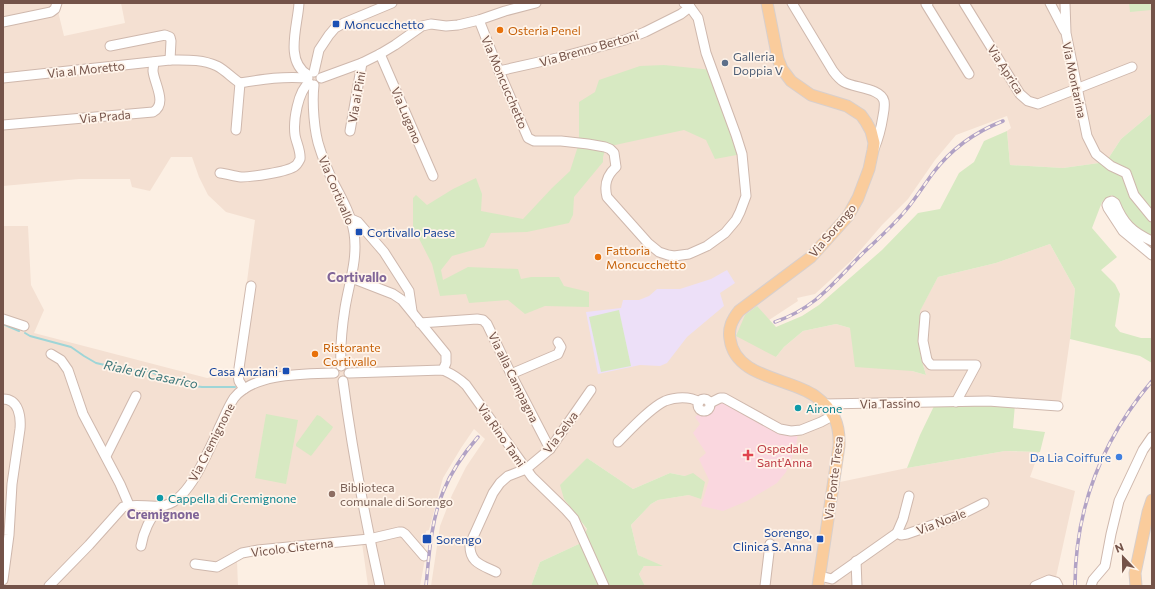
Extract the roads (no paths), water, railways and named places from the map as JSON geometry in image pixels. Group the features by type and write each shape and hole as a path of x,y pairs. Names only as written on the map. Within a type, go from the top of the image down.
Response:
{"main road":[{"name":"Via Sorengo","path":"767,3 778,59 782,69 791,81 811,95 847,106 861,115 869,126 874,143 869,169 858,198 848,216 811,257 778,282"},
{"name":"Via Ponte Tresa","path":"778,282 747,304 735,317 730,328 730,342 737,356 750,368 810,393 824,404 834,415 839,427 839,446 819,581"},
{"path":"1136,586 1135,573 1152,500"}],"street":[{"path":"3,22 51,12 55,9 57,3"},
{"path":"299,3 295,33 295,52 300,69 312,78"},
{"name":"Via Cortivallo","path":"341,366 342,329 355,257 354,233 351,218 332,180 319,148 315,127 312,78 319,50 329,34 335,28 392,3"},
{"path":"236,130 240,83 293,76 312,78 362,63 395,45 422,26 431,24 446,26 479,20 536,3"},
{"path":"792,3 837,77 844,82 876,92 882,96 884,108 880,135 873,150"},
{"path":"927,3 969,74"},
{"name":"Via Aprica","path":"964,3 1020,94 1028,101 1038,104 1132,67"},
{"path":"1050,3 1066,33"},
{"name":"Via Montarina","path":"1065,3 1066,33 1087,136 1096,154 1111,166 1126,173 1134,195 1152,218"},
{"name":"Via Moncucchetto","path":"479,20 528,138 534,141 561,141 588,144 610,149 614,153 616,167 606,180 605,188 607,196 648,243 660,252 674,256 689,254 707,246 724,233 736,220 746,196 742,154 706,53 698,18 687,5"},
{"name":"Via Brenno Bertoni","path":"499,71 557,58 625,40 681,14 687,5"},
{"name":"Via al Moretto","path":"110,46 165,35 170,37 171,41 170,60"},
{"name":"Via Lugano","path":"380,54 433,176"},
{"name":"Via al Moretto","path":"3,78 170,60 192,60 218,66 240,83"},
{"name":"Via Prada","path":"3,125 154,112 160,105 160,98 153,71 154,62"},
{"name":"Via ai Pini","path":"350,131 362,63"},
{"path":"220,173 241,177 252,177 277,172 296,166 300,159 295,134 297,106 303,89 312,78"},
{"path":"1152,241 1134,231 1125,223 1115,203 1112,201 1109,202 1107,205 1108,208 1123,231 1152,255"},
{"path":"351,218 358,222 384,252 409,291 413,313"},
{"path":"349,373 443,370 446,363 446,354 420,324 402,300 393,294 352,279"},
{"path":"244,389 239,381 238,375 251,286"},
{"path":"925,316 923,341 927,360 932,365 976,365 956,402"},
{"path":"3,319 24,326"},
{"name":"Via alla Campagna","path":"420,324 477,319 483,320 487,324 550,449"},
{"path":"511,374 558,354 561,347 558,342"},
{"path":"51,354 61,360 68,370 83,414 120,484 128,505"},
{"path":"341,366 347,368 349,373 347,379 343,381 337,379 334,373 337,368 341,366"},
{"name":"Via Rino Tami","path":"443,370 456,376 466,385 532,477 574,519 604,586"},
{"name":"Via Cremignone","path":"49,586 120,509 128,505 166,505 178,498 200,470 231,403 244,389 255,383 292,374 334,373"},
{"path":"343,381 354,458 369,539 380,586"},
{"name":"Via Selva","path":"496,572 476,562 470,554 470,544 493,492 508,476 526,469 550,449 591,390"},
{"path":"106,456 136,396"},
{"path":"618,442 666,400 676,398 690,398 699,402 699,409 704,412 710,409 710,403 720,398 724,398 780,429 791,431 801,430 812,426 834,415"},
{"path":"3,399 10,400 15,404 21,421 12,484 9,535 3,580"},
{"name":"Via Tassino","path":"824,404 995,401 1058,406"},
{"path":"1091,586 1093,580 1105,566 1119,500 1143,450 1152,437"},
{"name":"Via Noale","path":"819,581 832,579 897,533 903,519 909,496"},
{"name":"Via Noale","path":"897,533 901,535 907,534 958,516 984,503"},
{"path":"141,546 143,533 159,506"},
{"name":"Vicolo Cisterna","path":"195,564 216,567 242,553 258,550 369,539 396,532 402,532 424,556"},
{"path":"765,586 770,544"},
{"path":"856,561 857,586"},
{"path":"1035,586 1049,580 1056,582 1058,586"}],"waterway":[{"name":"Riale di Casarico","path":"3,324 19,331"},
{"name":"Riale di Casarico","path":"25,333 30,336 71,347 96,363 123,369 147,371 194,386 235,387"}],"railway":[{"path":"775,322 802,309 824,293 901,216 940,164 948,156 973,136 1003,121"},
{"path":"1075,586 1076,558 1080,530 1086,503 1095,477 1106,451 1119,427 1134,404 1152,381"},
{"path":"426,586 431,538 439,503 454,470 478,437"}],"place":[{"name":"Moncucchetto","path":"336,24"},
{"name":"Osteria Penel","path":"500,30"},
{"name":"Galleria Doppia V","path":"725,63"},
{"name":"Cortivallo Paese","path":"359,232"},
{"name":"Fattoria Moncucchetto","path":"598,257"},
{"name":"Ristorante Cortivallo","path":"315,354"},
{"name":"Casa Anziani","path":"286,371"},
{"name":"Airone","path":"798,408"},
{"name":"Ospedale Sant'Anna","path":"748,455"},
{"name":"Da Lia Coiffure","path":"1119,457"},
{"name":"Biblioteca comunale di Sorengo","path":"332,494"},
{"name":"Cappella di Cremignone","path":"160,498"},
{"name":"Sorengo","path":"427,539"},
{"name":"Sorengo, Clinica S. Anna","path":"820,539"}],"district":[{"name":"Cortivallo","path":"357,277"},
{"name":"Cremignone","path":"163,514"}]}
